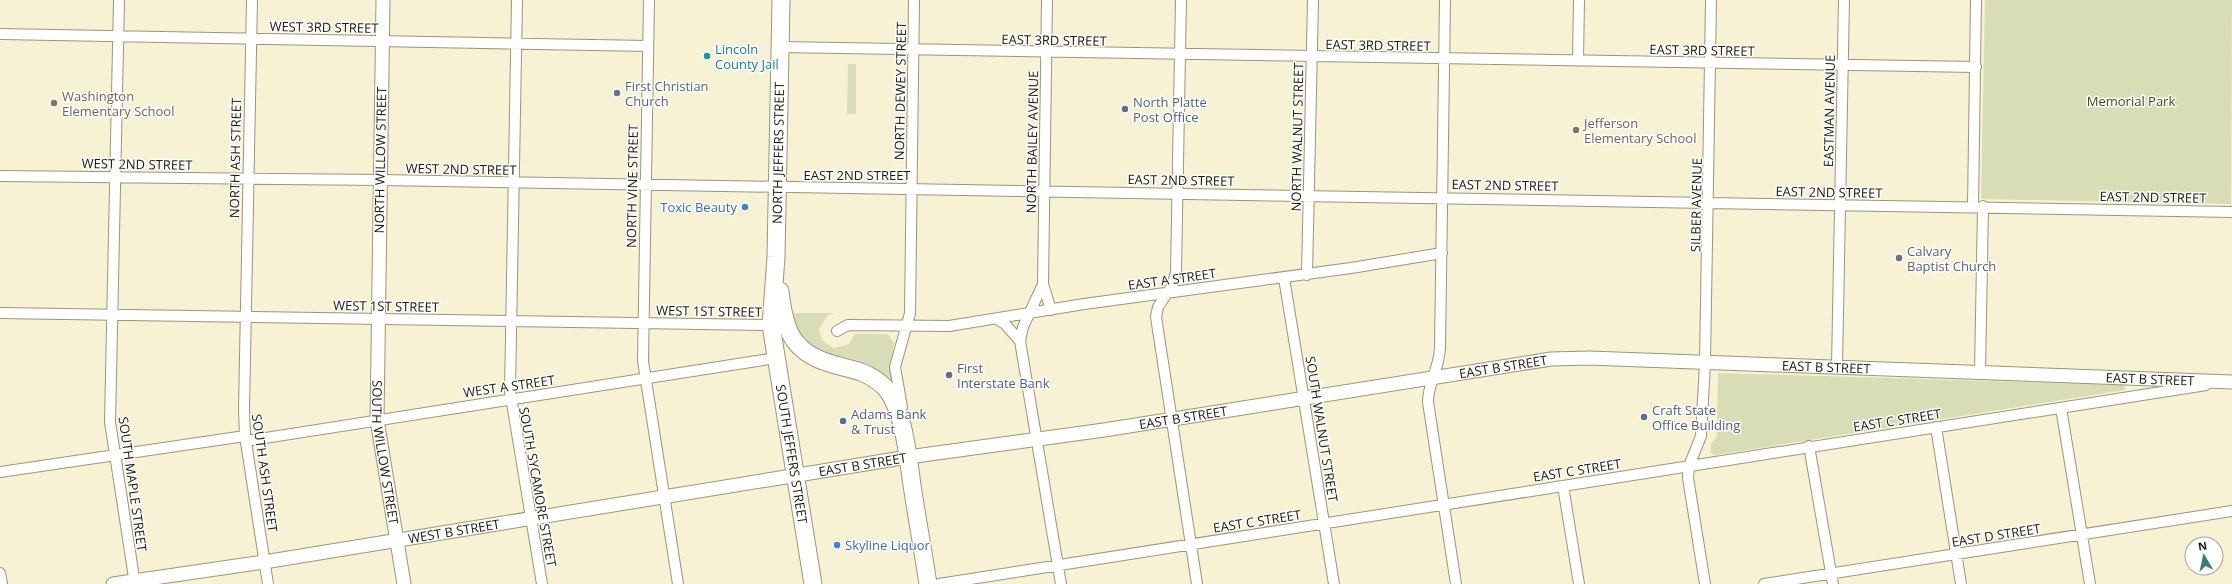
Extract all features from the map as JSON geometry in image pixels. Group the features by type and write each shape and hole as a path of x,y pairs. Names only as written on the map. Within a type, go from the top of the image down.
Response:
{"highway":[{"name":"NORTH JEFFERS STREET","path":"771,325 776,257 781,0"},
{"name":"NORTH JEFFERS STREET","path":"776,257 784,321 793,339 800,348 819,360 869,376 882,385 892,400 904,436 928,584"},
{"name":"SOUTH JEFFERS STREET","path":"771,325 813,584"}],"street":[{"name":"SOUTH MAPLE STREET","path":"119,0 110,422 134,582"},
{"name":"NORTH ASH STREET","path":"246,317 247,178 252,0"},
{"name":"NORTH WILLOW STREET","path":"378,319 383,0"},
{"name":"SOUTH SYCAMORE STREET","path":"517,0 512,183 510,399 542,584"},
{"name":"NORTH VINE STREET","path":"649,0 643,324 645,378 678,584"},
{"name":"NORTH DEWEY STREET","path":"904,436 906,428 895,367 905,326 910,313 914,0"},
{"name":"NORTH BAILEY AVENUE","path":"1047,0 1043,284 1051,310"},
{"path":"1181,0 1176,272 1172,286 1158,307 1156,317 1197,584"},
{"name":"NORTH WALNUT STREET","path":"1307,274 1313,0"},
{"path":"1445,0 1442,253 1439,360 1434,377 1428,388 1428,402 1456,584"},
{"path":"1578,61 1579,0"},
{"name":"SILBER AVENUE","path":"1689,466 1701,436 1705,363 1712,0"},
{"name":"EASTMAN AVENUE","path":"1837,366 1844,0"},
{"path":"1976,0 1980,372"},
{"name":"WEST 3RD STREET","path":"0,34 648,46"},
{"name":"EAST 3RD STREET","path":"780,47 1046,53 1976,67"},
{"name":"WEST 2ND STREET","path":"0,176 380,180 778,188"},
{"name":"EAST 2ND STREET","path":"778,188 1442,197 1840,206 1978,206 2232,212"},
{"name":"EAST A STREET","path":"837,331 848,325 949,326 1167,293 1284,278 1442,253"},
{"name":"SOUTH WALNUT STREET","path":"1284,278 1334,584"},
{"name":"NORTH BAILEY AVENUE","path":"1020,341 1029,314 1043,284"},
{"name":"WEST 1ST STREET","path":"0,313 771,325"},
{"name":"SOUTH ASH STREET","path":"246,317 244,386 246,439 268,584"},
{"name":"SOUTH WILLOW STREET","path":"378,319 377,420 404,584"},
{"path":"997,319 1006,324 1020,341 1061,584"},
{"name":"WEST A STREET","path":"0,472 377,420 776,358"},
{"name":"EAST B STREET","path":"795,476 908,457 1036,440 1550,359 1589,358 1705,363 1837,366 2226,382"},
{"name":"EAST C STREET","path":"938,584 1809,446 2226,382"},
{"path":"2061,408 2090,584"},
{"path":"1936,427 1961,584"},
{"path":"1809,446 1833,584"},
{"path":"1689,466 1688,478 1705,584"},
{"name":"WEST B STREET","path":"113,584 264,562 795,476"},
{"path":"1563,486 1579,584"},
{"name":"EAST D STREET","path":"1764,584 2232,511"},
{"path":"0,573 2,584"}],"green space":[{"name":"Memorial Park","path":"1985,0 2232,0 2231,204 1981,199"},
{"path":"848,64 856,64 856,114 847,114"},
{"path":"790,313 834,313 827,316 819,329 822,340 833,348 848,345 855,334 888,334 894,343 891,367 892,384 885,377 865,363 818,351 811,347 798,333"},
{"path":"1718,373 2124,385 2125,390 1715,455 1711,453 1711,444 1717,436"}],"place":[{"name":"Lincoln County Jail","path":"707,56"},
{"name":"First Christian Church","path":"617,93"},
{"name":"Washington Elementary School","path":"54,103"},
{"name":"North Platte Post Office","path":"1125,109"},
{"name":"Jefferson Elementary School","path":"1576,130"},
{"name":"Toxic Beauty","path":"745,207"},
{"name":"Calvary Baptist Church","path":"1899,258"},
{"name":"First Interstate Bank","path":"949,375"},
{"name":"Craft State Office Building","path":"1644,417"},
{"name":"Adams Bank & Trust","path":"843,421"},
{"name":"Skyline Liquor","path":"837,545"}]}
